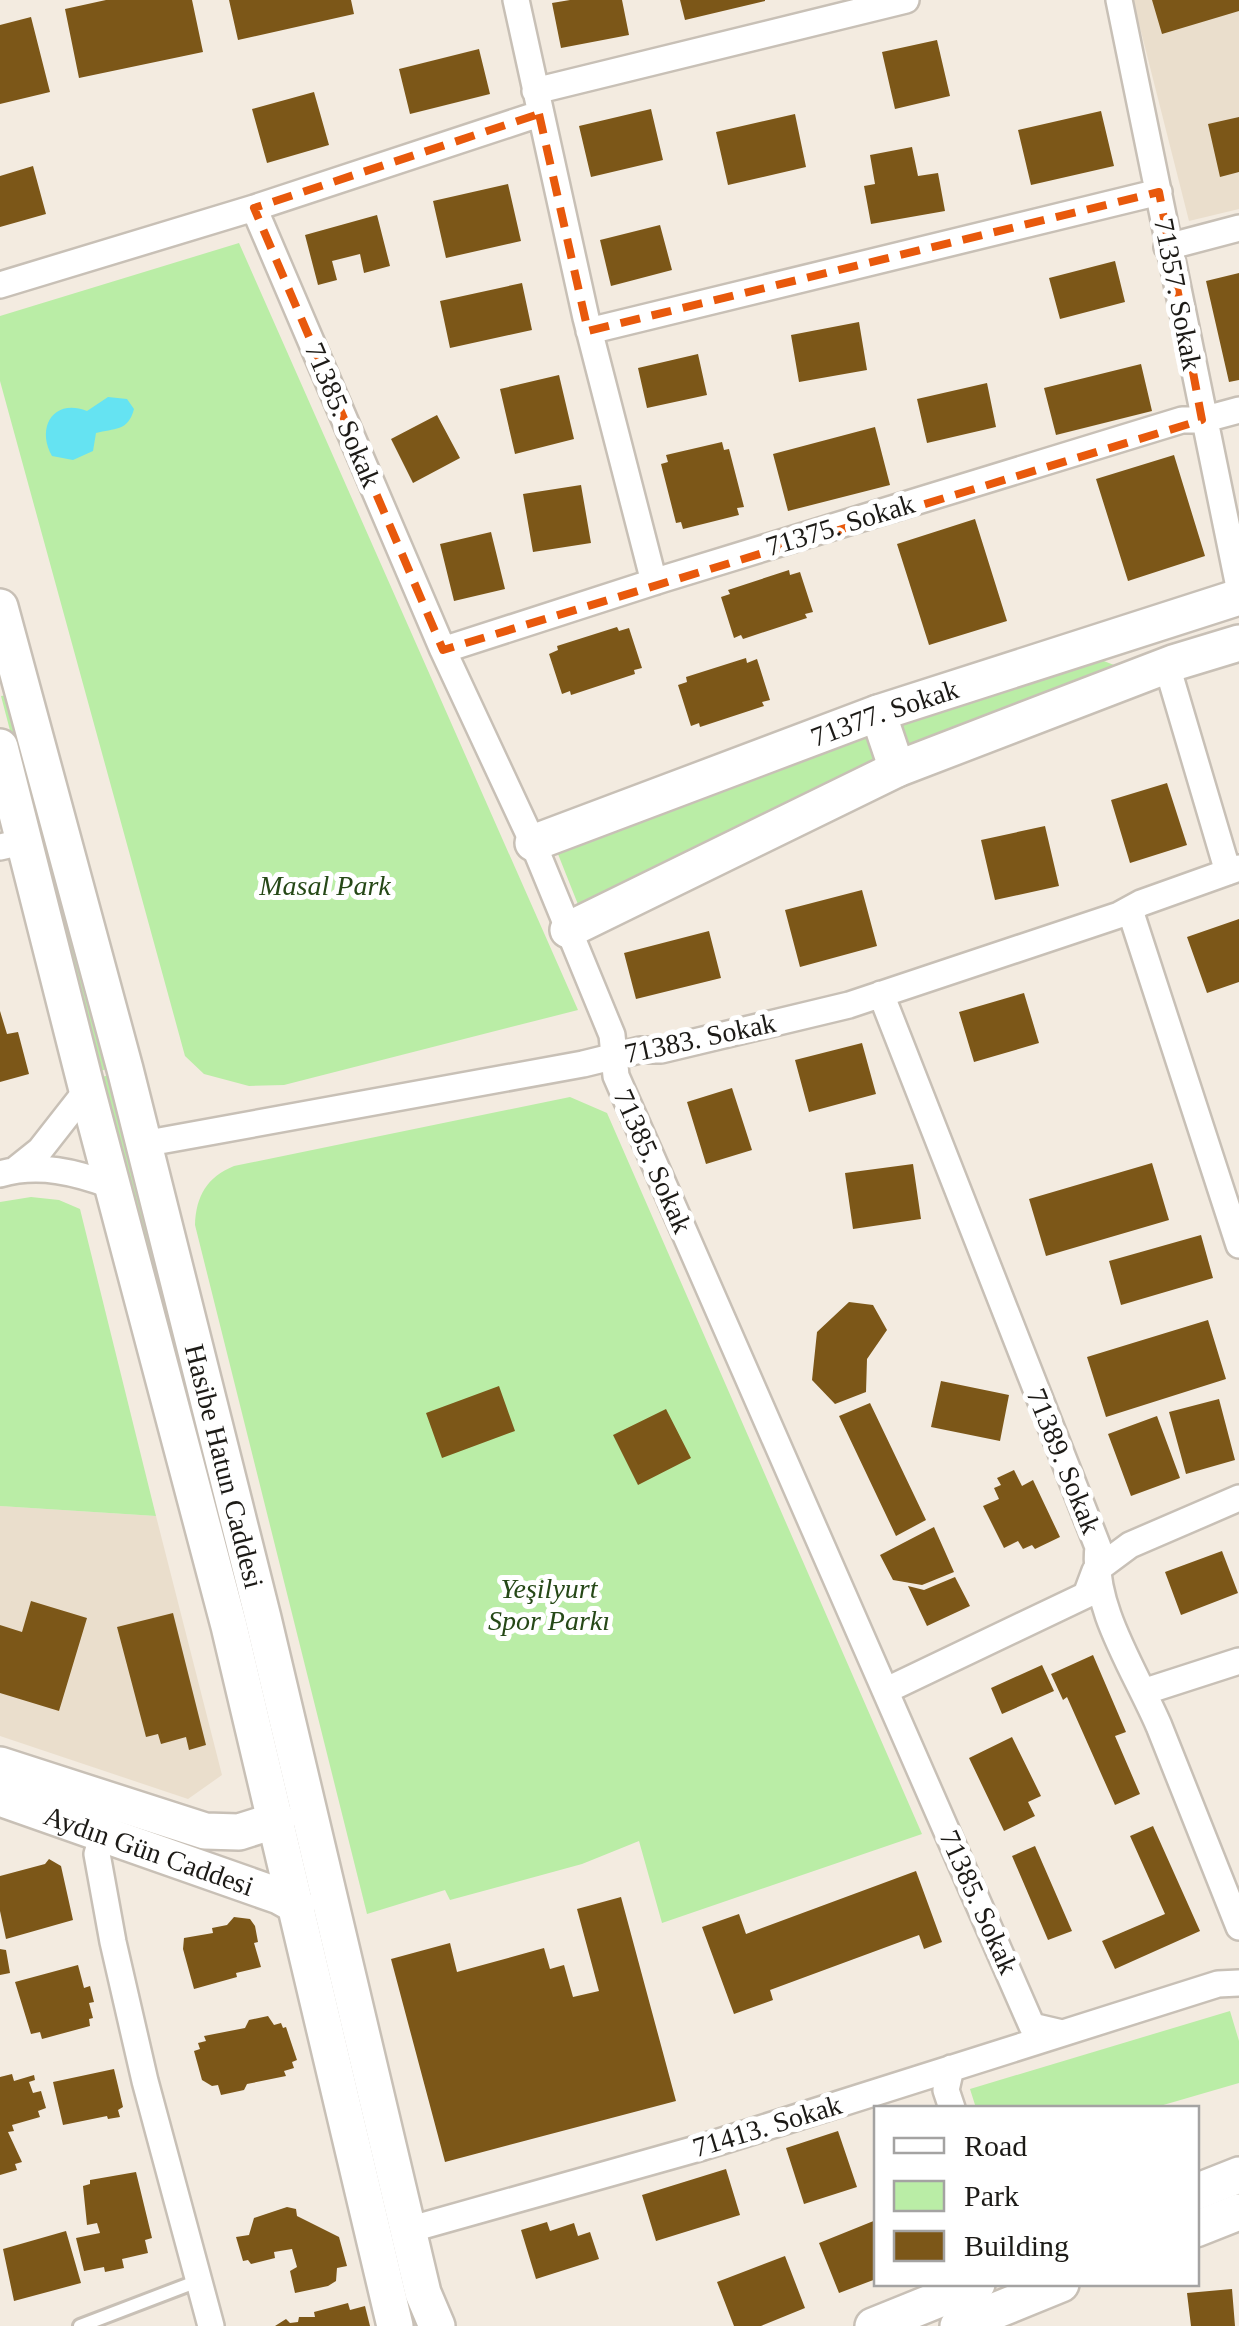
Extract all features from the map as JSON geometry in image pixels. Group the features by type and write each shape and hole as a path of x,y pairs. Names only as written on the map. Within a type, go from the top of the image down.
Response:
{"main road":[{"name":"71377. Sokak","path":"533,842 878,713 1239,597"},
{"name":"Hasibe Hatun Caddesi","path":"0,606 264,1618 423,2293 437,2326"},
{"name":"71377. Sokak","path":"568,930 898,770 1174,662 1239,643"},
{"path":"878,713 898,770"},
{"name":"Hasibe Hatun Caddesi","path":"0,747 13,844 113,1186 277,1820 395,2326"},
{"name":"Aydın Gün Caddesi","path":"0,1764 204,1832 238,1832 277,1820"},
{"name":"Aydın Gün Caddesi","path":"0,1798 279,1896 296,1906"},
{"path":"1199,2191 1239,2174"},
{"path":"1199,2228 1239,2212"},
{"path":"873,2326 972,2286"},
{"path":"958,2326 1056,2286"}],"street":[{"path":"516,0 589,331 654,582"},
{"path":"0,286 254,208 537,103 906,0"},
{"name":"71357. Sokak","path":"1119,0 1239,587"},
{"path":"589,331 1160,192"},
{"name":"71385. Sokak","path":"254,208 443,650 533,842 612,1036 616,1076 1032,2026 1062,2033"},
{"path":"1168,246 1239,228"},
{"name":"71375. Sokak","path":"443,650 1182,420 1202,420 1239,410"},
{"path":"1174,662 1170,676 1234,870"},
{"name":"71383. Sokak","path":"143,1144 583,1064 849,1006 1130,910 1234,870"},
{"path":"1130,910 1239,1246"},
{"name":"71389. Sokak","path":"881,994 1098,1547 1095,1570 1103,1601 1239,1926"},
{"path":"8,1172 40,1150 87,1090"},
{"path":"8,1172 53,1169 113,1186"},
{"path":"887,1690 1086,1595 1095,1570 1130,1545 1239,1498"},
{"path":"1144,1692 1239,1662"},
{"path":"103,1834 97,1854 114,1942 211,2326"},
{"name":"71413. Sokak","path":"408,2230 703,2147 1218,1984 1239,1983"},
{"path":"951,2068 946,2090 951,2106"}],"lane":[{"path":"80,2326 198,2281"}],"highlighted area":[{"path":"539,114 588,331 1159,192 1202,420 443,650 254,208"}],"shaded area":[{"path":"1133,0 1239,0 1239,209 1189,221"},
{"path":"0,1506 156,1516 222,1775 188,1799 0,1736"}],"green space":[{"name":"Masal Park","path":"239,243 578,1010 284,1085 249,1086 204,1074 185,1056 0,381 0,316"},
{"path":"1081,652 1114,665 903,748 893,720"},
{"path":"8,695 108,1069 99,1071 1,696"},
{"path":"869,730 879,757 581,912 554,844"},
{"path":"110,1075 250,1618 243,1620 101,1077"},
{"name":"Yeşilyurt Spor Parkı","path":"570,1097 607,1113 922,1834 662,1923 639,1841 582,1864 450,1900 445,1890 367,1914 195,1225 198,1205 210,1182 234,1166"},
{"path":"31,1197 59,1200 80,1209 156,1516 0,1506 0,1202"},
{"path":"1230,2011 1239,2041 1239,2083 1160,2106 975,2106 970,2089"}],"water":[{"path":"108,397 127,399 134,409 128,422 120,428 96,433 93,451 73,460 52,456 46,435 51,418 65,409 87,411"}],"building":[{"path":"106,0 192,0 203,52 79,78 65,9"},
{"path":"229,0 351,0 354,14 238,40"},
{"path":"622,0 629,35 561,48 552,3"},
{"path":"680,0 765,0 765,1 685,20"},
{"path":"1152,0 1239,0 1239,11 1162,34"},
{"path":"31,17 50,92 0,104 0,25"},
{"path":"937,40 950,96 895,109 882,52"},
{"path":"479,49 490,94 410,114 399,69"},
{"path":"314,92 329,145 267,163 252,109"},
{"path":"651,109 663,160 591,177 579,126"},
{"path":"1101,111 1114,166 1031,185 1018,130"},
{"path":"795,114 806,167 728,185 716,132"},
{"path":"1239,117 1239,172 1220,177 1208,124"},
{"path":"912,147 918,176 938,173 945,211 871,224 864,186 875,184 870,155"},
{"path":"33,166 46,214 0,227 0,176"},
{"path":"508,184 521,241 446,258 433,201"},
{"path":"377,215 390,266 364,273 360,254 332,261 337,280 318,285 305,235"},
{"path":"660,225 672,270 611,286 600,240"},
{"path":"1115,261 1125,302 1060,319 1049,278"},
{"path":"1239,273 1239,380 1229,382 1206,281"},
{"path":"522,283 532,330 450,348 440,301"},
{"path":"859,322 867,370 799,382 791,335"},
{"path":"698,354 707,395 647,408 638,368"},
{"path":"1141,364 1152,411 1056,435 1044,388"},
{"path":"559,375 574,439 515,454 500,389"},
{"path":"987,383 996,427 927,443 917,399"},
{"path":"437,415 460,458 413,483 391,439"},
{"path":"875,427 890,485 788,511 773,454"},
{"path":"722,442 724,450 729,449 744,507 737,508 739,515 683,529 681,522 676,523 661,464 668,462 666,455"},
{"path":"1174,455 1205,556 1128,581 1096,479"},
{"path":"581,485 591,543 533,552 523,494"},
{"path":"975,519 1007,621 929,645 897,544"},
{"path":"491,532 505,589 454,601 440,544"},
{"path":"789,570 790,575 800,572 813,612 805,614 807,618 743,639 741,635 734,638 721,597 730,594 728,590"},
{"path":"617,627 619,631 629,628 642,668 634,670 635,674 571,695 570,691 562,694 549,654 558,650 557,646"},
{"path":"746,658 747,663 757,659 770,700 762,702 764,706 700,727 699,723 691,726 678,685 687,682 686,677"},
{"path":"1167,783 1187,845 1130,863 1111,800"},
{"path":"1045,826 1059,886 995,900 981,840"},
{"path":"862,890 877,946 800,967 785,910"},
{"path":"1239,919 1239,982 1207,993 1187,937"},
{"path":"709,931 721,978 636,999 624,953"},
{"path":"1024,993 1039,1043 974,1062 959,1012"},
{"path":"0,1011 7,1034 18,1032 29,1074 0,1082"},
{"path":"862,1043 876,1094 809,1112 795,1060"},
{"path":"732,1088 752,1150 706,1164 687,1102"},
{"path":"1152,1163 1169,1220 1046,1256 1029,1199"},
{"path":"913,1164 921,1219 853,1229 845,1173"},
{"path":"1201,1235 1213,1278 1121,1305 1109,1261"},
{"path":"849,1302 873,1305 887,1330 867,1359 866,1392 835,1404 812,1380 817,1332"},
{"path":"1208,1320 1226,1379 1106,1417 1087,1357"},
{"path":"941,1381 1009,1395 1000,1441 931,1427"},
{"path":"499,1386 515,1431 442,1458 426,1413"},
{"path":"1219,1399 1235,1460 1186,1474 1169,1412"},
{"path":"870,1403 926,1520 896,1536 839,1416"},
{"path":"666,1409 691,1458 638,1485 613,1435"},
{"path":"1157,1416 1180,1478 1131,1496 1108,1434"},
{"path":"1014,1470 1022,1486 1033,1480 1060,1537 1035,1549 1032,1545 1023,1549 1018,1541 1004,1548 983,1506 999,1499 994,1488 1001,1485 997,1478"},
{"path":"934,1527 954,1572 922,1585 893,1580 880,1555"},
{"path":"1222,1551 1238,1593 1181,1615 1165,1572"},
{"path":"955,1577 970,1606 927,1626 908,1586 924,1590"},
{"path":"31,1601 87,1618 59,1711 0,1693 0,1625 22,1632"},
{"path":"173,1613 206,1745 189,1750 186,1737 161,1744 158,1734 146,1737 117,1627"},
{"path":"1093,1655 1126,1732 1115,1736 1140,1794 1115,1805 1067,1697 1063,1700 1051,1674"},
{"path":"1042,1665 1054,1691 1002,1714 991,1688"},
{"path":"1012,1737 1041,1796 1028,1802 1035,1816 1004,1831 969,1758"},
{"path":"1153,1826 1200,1931 1115,1969 1102,1941 1165,1914 1130,1836"},
{"path":"1035,1846 1072,1931 1048,1940 1012,1856"},
{"path":"49,1859 61,1866 73,1920 6,1939 0,1911 0,1876 45,1864"},
{"path":"916,1871 942,1942 924,1949 919,1935 770,1990 773,2000 734,2014 702,1927 739,1914 746,1934"},
{"path":"621,1897 676,2101 445,2162 391,1959 450,1943 457,1972 544,1948 550,1969 564,1965 573,1997 599,1991 577,1909"},
{"path":"234,1917 250,1919 255,1926 258,1942 254,1943 261,1967 194,1989 183,1949 184,1938 213,1933 212,1928 227,1925"},
{"path":"0,1949 6,1950 10,1973 0,1975"},
{"path":"78,1965 84,1988 90,1986 94,2002 89,2003 93,2018 89,2019 90,2026 42,2039 40,2032 31,2034 15,1982"},
{"path":"268,2016 274,2025 281,2023 286,2027 297,2060 292,2062 294,2068 284,2071 286,2076 247,2084 244,2090 221,2095 218,2085 202,2080 194,2051 200,2049 198,2043 206,2041 204,2036 245,2028 249,2020"},
{"path":"114,2069 123,2107 118,2110 120,2117 63,2125 53,2082"},
{"path":"12,2074 14,2081 34,2075 35,2080 29,2082 33,2093 41,2091 46,2108 38,2111 40,2117 12,2125 14,2131 8,2132 22,2162 15,2164 17,2170 0,2175 0,2077"},
{"path":"838,2131 857,2187 804,2204 786,2148"},
{"path":"726,2169 740,2215 656,2241 642,2195"},
{"path":"136,2172 152,2238 145,2240 148,2253 122,2259 124,2268 84,2271 76,2238 100,2233 97,2223 87,2225 83,2186 90,2184 90,2180"},
{"path":"287,2207 339,2237 347,2266 337,2268 336,2281 328,2286 295,2293 290,2271 297,2267 292,2249 274,2252 275,2258 251,2264 243,2261 236,2237 249,2235 254,2218"},
{"path":"874,2221 874,2280 839,2293 819,2243"},
{"path":"547,2222 550,2231 574,2223 578,2236 590,2232 599,2259 536,2279 521,2230"},
{"path":"66,2231 81,2283 14,2301 3,2249"},
{"path":"785,2256 805,2308 761,2326 734,2326 717,2282"},
{"path":"1232,2289 1235,2326 1191,2326 1187,2293"},
{"path":"348,2303 350,2310 365,2306 370,2326 275,2326 286,2319 290,2323 298,2322 299,2317 315,2317 314,2312"}]}
